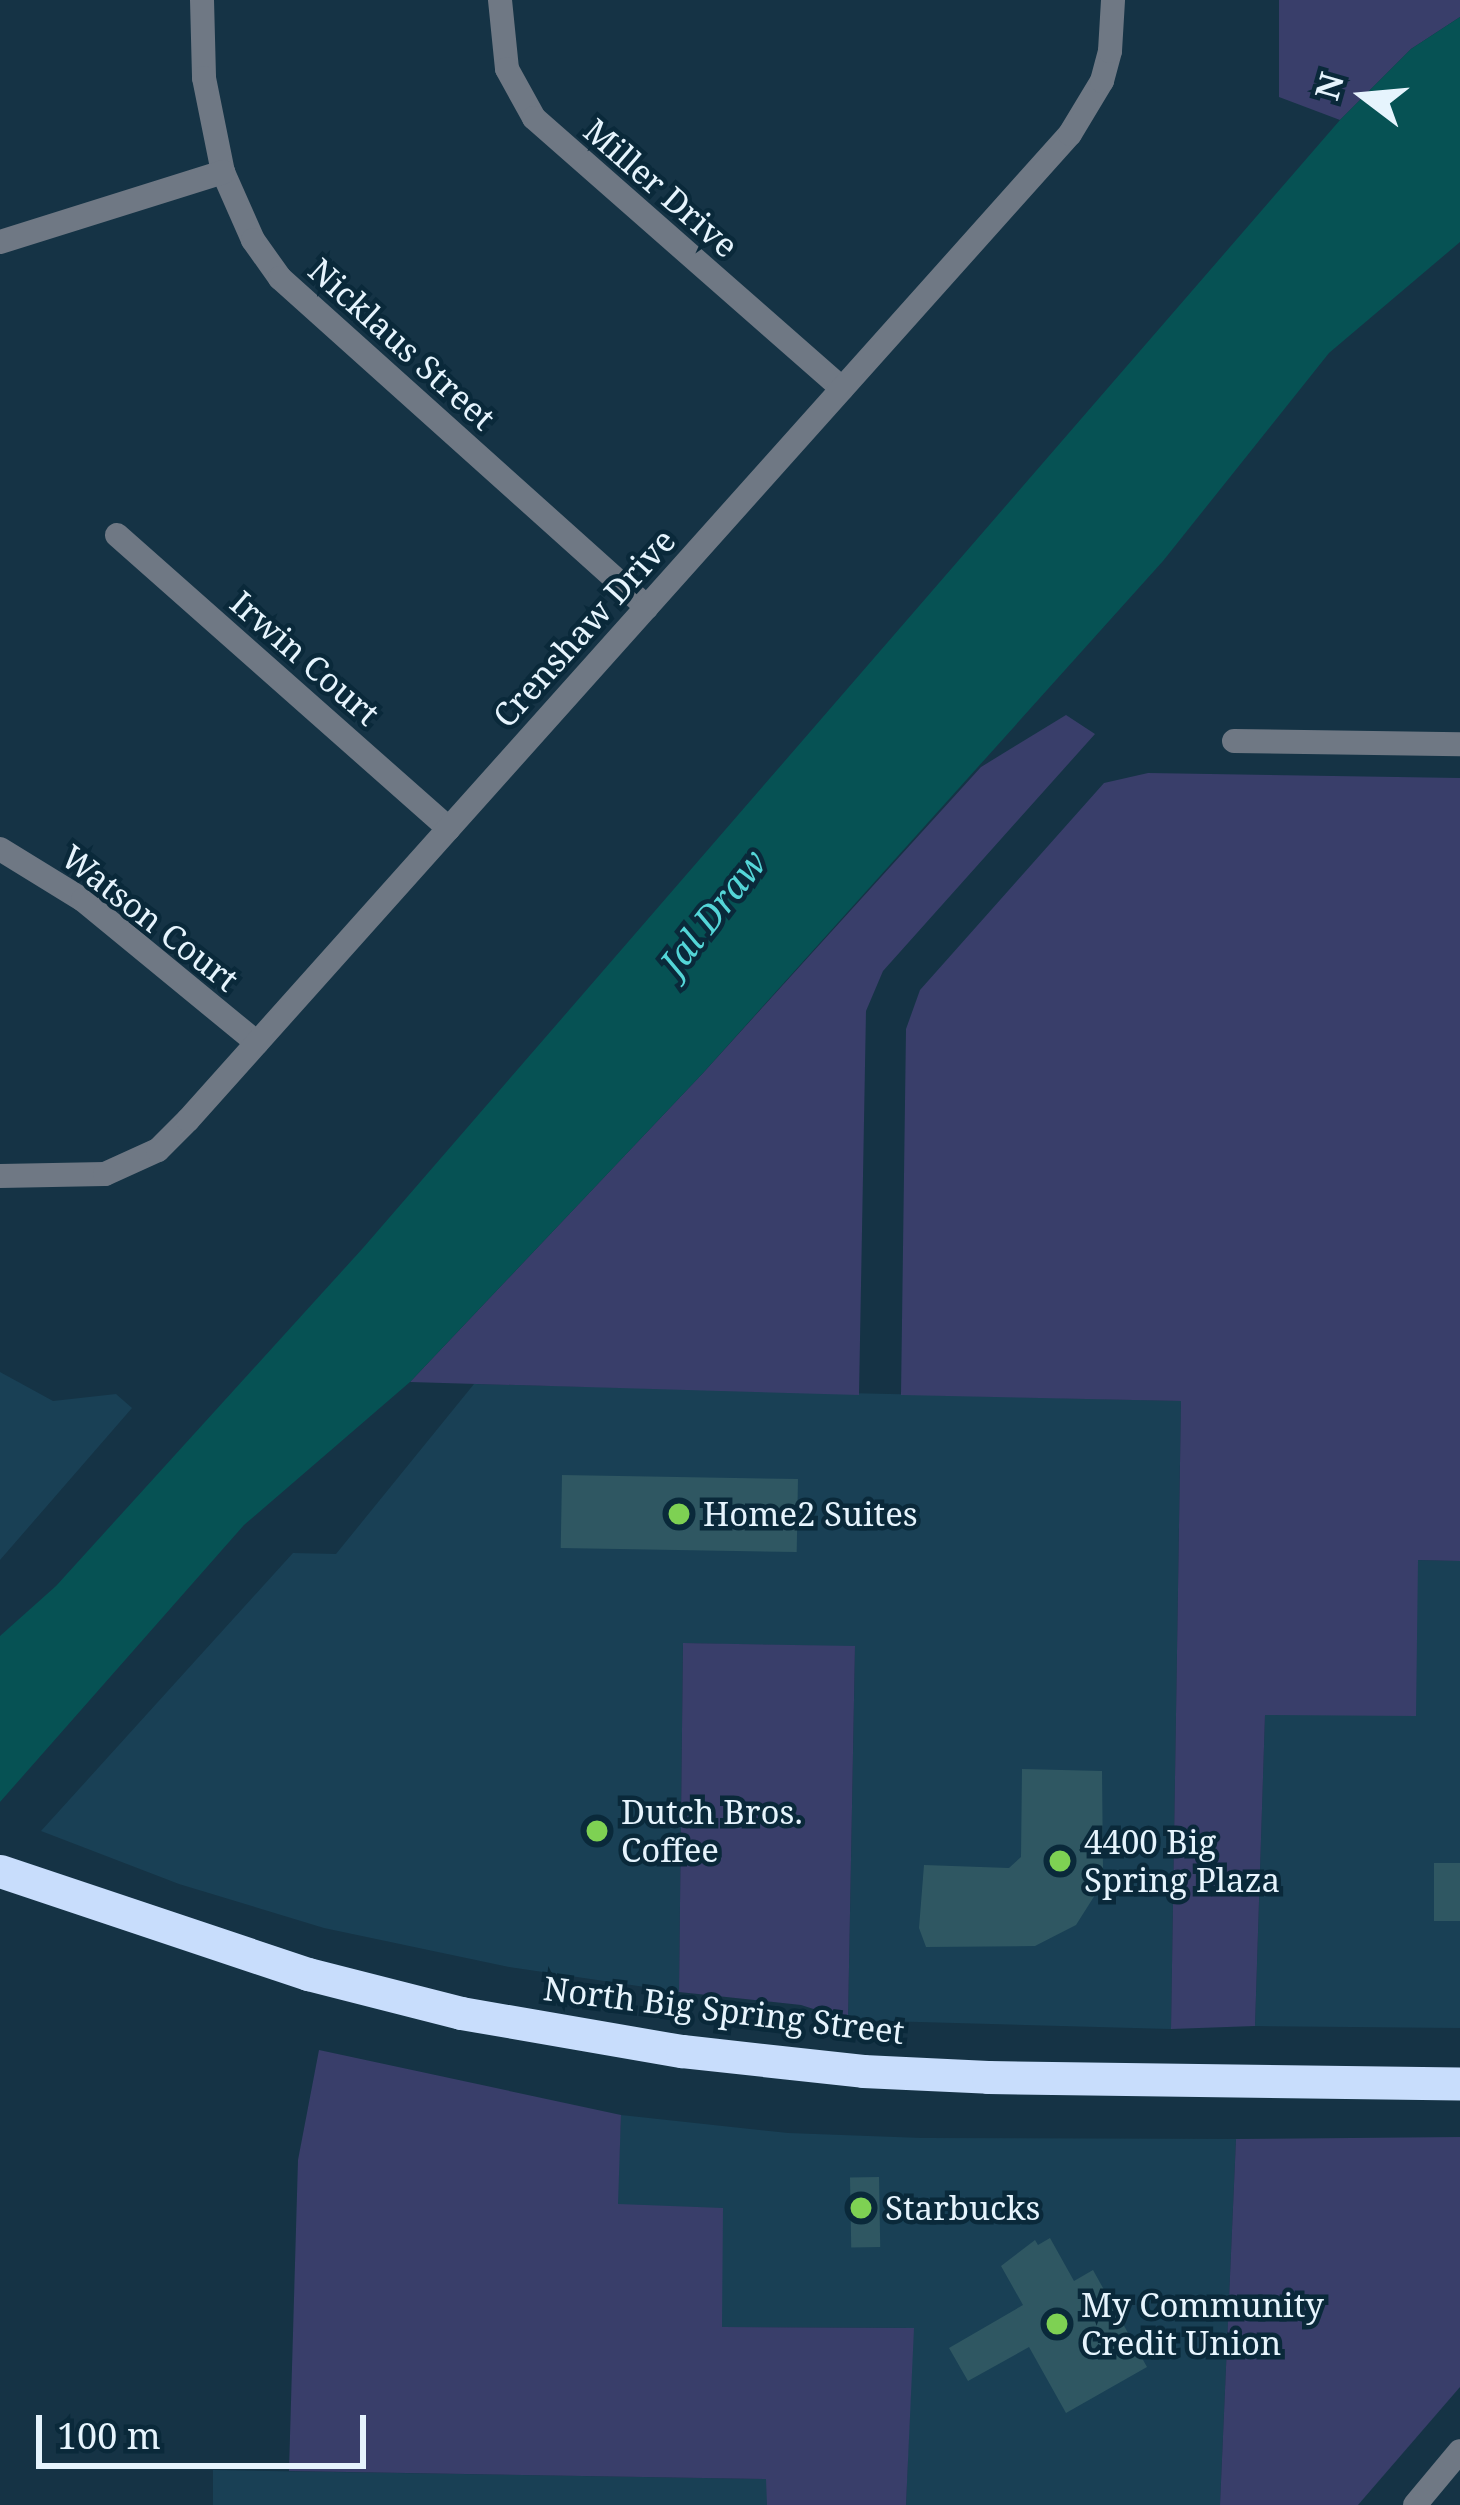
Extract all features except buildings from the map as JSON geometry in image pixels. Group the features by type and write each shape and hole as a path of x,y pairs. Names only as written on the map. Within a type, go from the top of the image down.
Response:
{"highway":[{"name":"North Big Spring Street","path":"0,1871 308,1974 461,2012 682,2051 970,2076 1460,2084"}],"street":[{"name":"Nicklaus Street","path":"202,0 204,78 223,172 253,240 280,278 647,607"},
{"name":"Miller Drive","path":"500,0 507,68 534,118 842,389"},
{"name":"Crenshaw Drive","path":"0,1176 90,1176 136,1164 158,1150 1081,120 1106,66 1113,0"},
{"path":"0,242 223,172"},
{"name":"Irwin Court","path":"118,535 449,829"},
{"path":"1234,741 1460,744"},
{"name":"Watson Court","path":"0,849 83,900 257,1043"},
{"path":"1415,2505 1460,2451"}],"shaded area":[{"path":"1279,0 1460,0 1460,17 1411,49 1340,120 1279,97"},
{"path":"1066,715 1095,734 883,971 866,1011 859,1395 410,1382 703,1073 981,767"},
{"path":"1148,773 1460,778 1460,1561 1418,1560 1416,1716 1265,1715 1255,2026 1171,2029 1181,1401 901,1395 906,1029 920,990 1104,783"},
{"path":"0,1372 53,1401 116,1394 132,1408 0,1560"},
{"path":"474,1384 1181,1401 1171,2029 848,2020 855,1647 683,1643 679,1992 509,1967 324,1928 179,1884 41,1831 293,1553 336,1554"},
{"path":"1418,1560 1460,1561 1460,2028 1255,2026 1265,1714"},
{"path":"683,1643 855,1646 848,2020 801,2005 679,1992"},
{"path":"319,2050 621,2115 618,2204 723,2208 722,2327 914,2328 906,2505 767,2505 766,2479 289,2471 298,2160"},
{"path":"621,2115 788,2133 1236,2139 1220,2505 906,2505 913,2328 722,2327 617,2204"},
{"path":"1460,2137 1460,2387 1358,2505 1220,2505 1236,2139"},
{"path":"213,2470 767,2479 767,2505 213,2505"}],"water":[{"name":"Jal Draw","path":"1460,17 1460,242 1329,353 1163,561 703,1073 410,1382 244,1525 0,1802 0,1636 56,1586 363,1248 1340,120 1411,49"}],"place":[{"name":"Home2 Suites","path":"679,1514"},
{"name":"Dutch Bros. Coffee","path":"597,1831"},
{"name":"4400 Big Spring Plaza","path":"1060,1861"},
{"name":"Starbucks","path":"861,2208"},
{"name":"My Community Credit Union","path":"1057,2324"}]}
